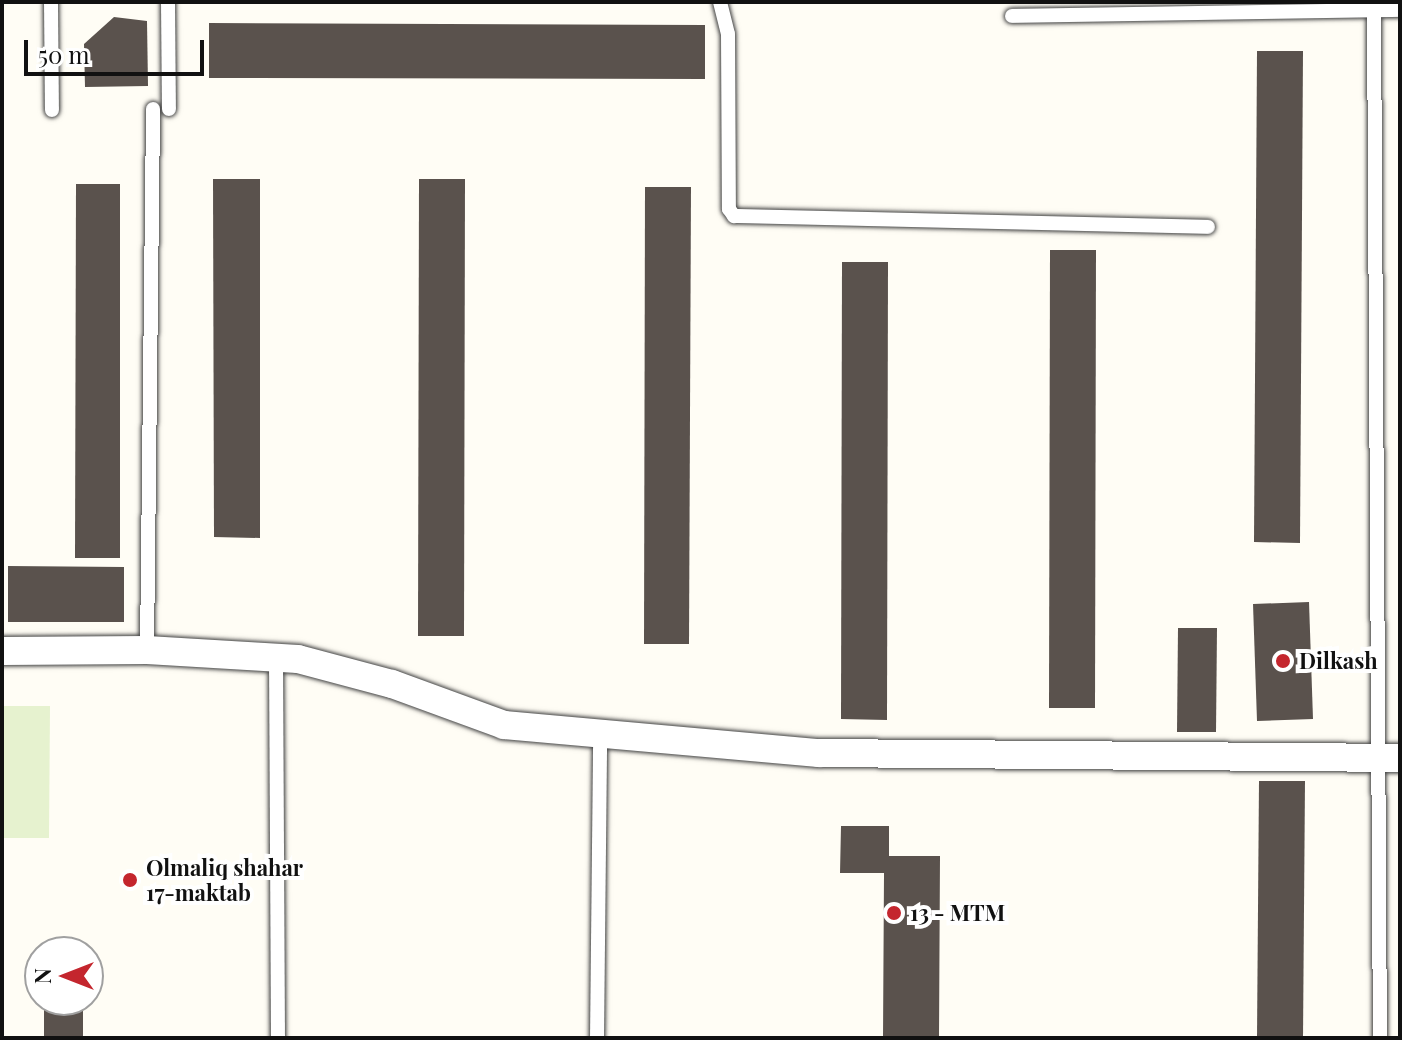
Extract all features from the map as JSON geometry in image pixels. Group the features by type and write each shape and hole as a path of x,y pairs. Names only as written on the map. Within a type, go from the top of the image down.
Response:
{"street":[{"path":"2,651 147,650 276,657 392,684 504,725 819,753 1389,758"}],"lane":[{"path":"51,2 52,110"},
{"path":"168,2 169,109"},
{"path":"720,2 728,34 729,209 734,216 1208,227"},
{"path":"1012,16 1400,10"},
{"path":"1374,11 1389,758 1380,1038"},
{"path":"147,650 153,109"},
{"path":"276,657 278,1038"},
{"path":"597,1038 600,733"}],"green space":[{"path":"2,706 50,706 49,838 2,838"}],"building":[{"path":"114,17 147,21 148,86 85,87 84,44"},
{"path":"209,23 705,25 705,79 209,78"},
{"path":"1257,51 1303,51 1300,543 1254,542"},
{"path":"213,179 260,179 260,538 214,537"},
{"path":"419,179 465,179 464,636 418,636"},
{"path":"76,184 120,184 120,558 75,558"},
{"path":"645,187 691,187 689,644 644,644"},
{"path":"1050,250 1096,250 1095,708 1049,708"},
{"path":"842,262 888,262 887,720 841,719"},
{"path":"8,566 124,567 124,622 8,622"},
{"name":"Dilkash","path":"1309,602 1313,719 1257,721 1253,604"},
{"path":"1178,628 1217,628 1216,732 1177,732"},
{"path":"1259,781 1305,781 1303,1038 1257,1038"},
{"path":"841,826 889,826 889,856 940,856 939,1038 883,1038 884,873 840,873"},
{"path":"44,1016 83,1016 83,1038 44,1038"}],"place":[{"name":"Dilkash","path":"1283,661"},
{"name":"Olmaliq shahar 17-maktab","path":"130,880"},
{"name":"13 - MTM","path":"894,913"}]}
